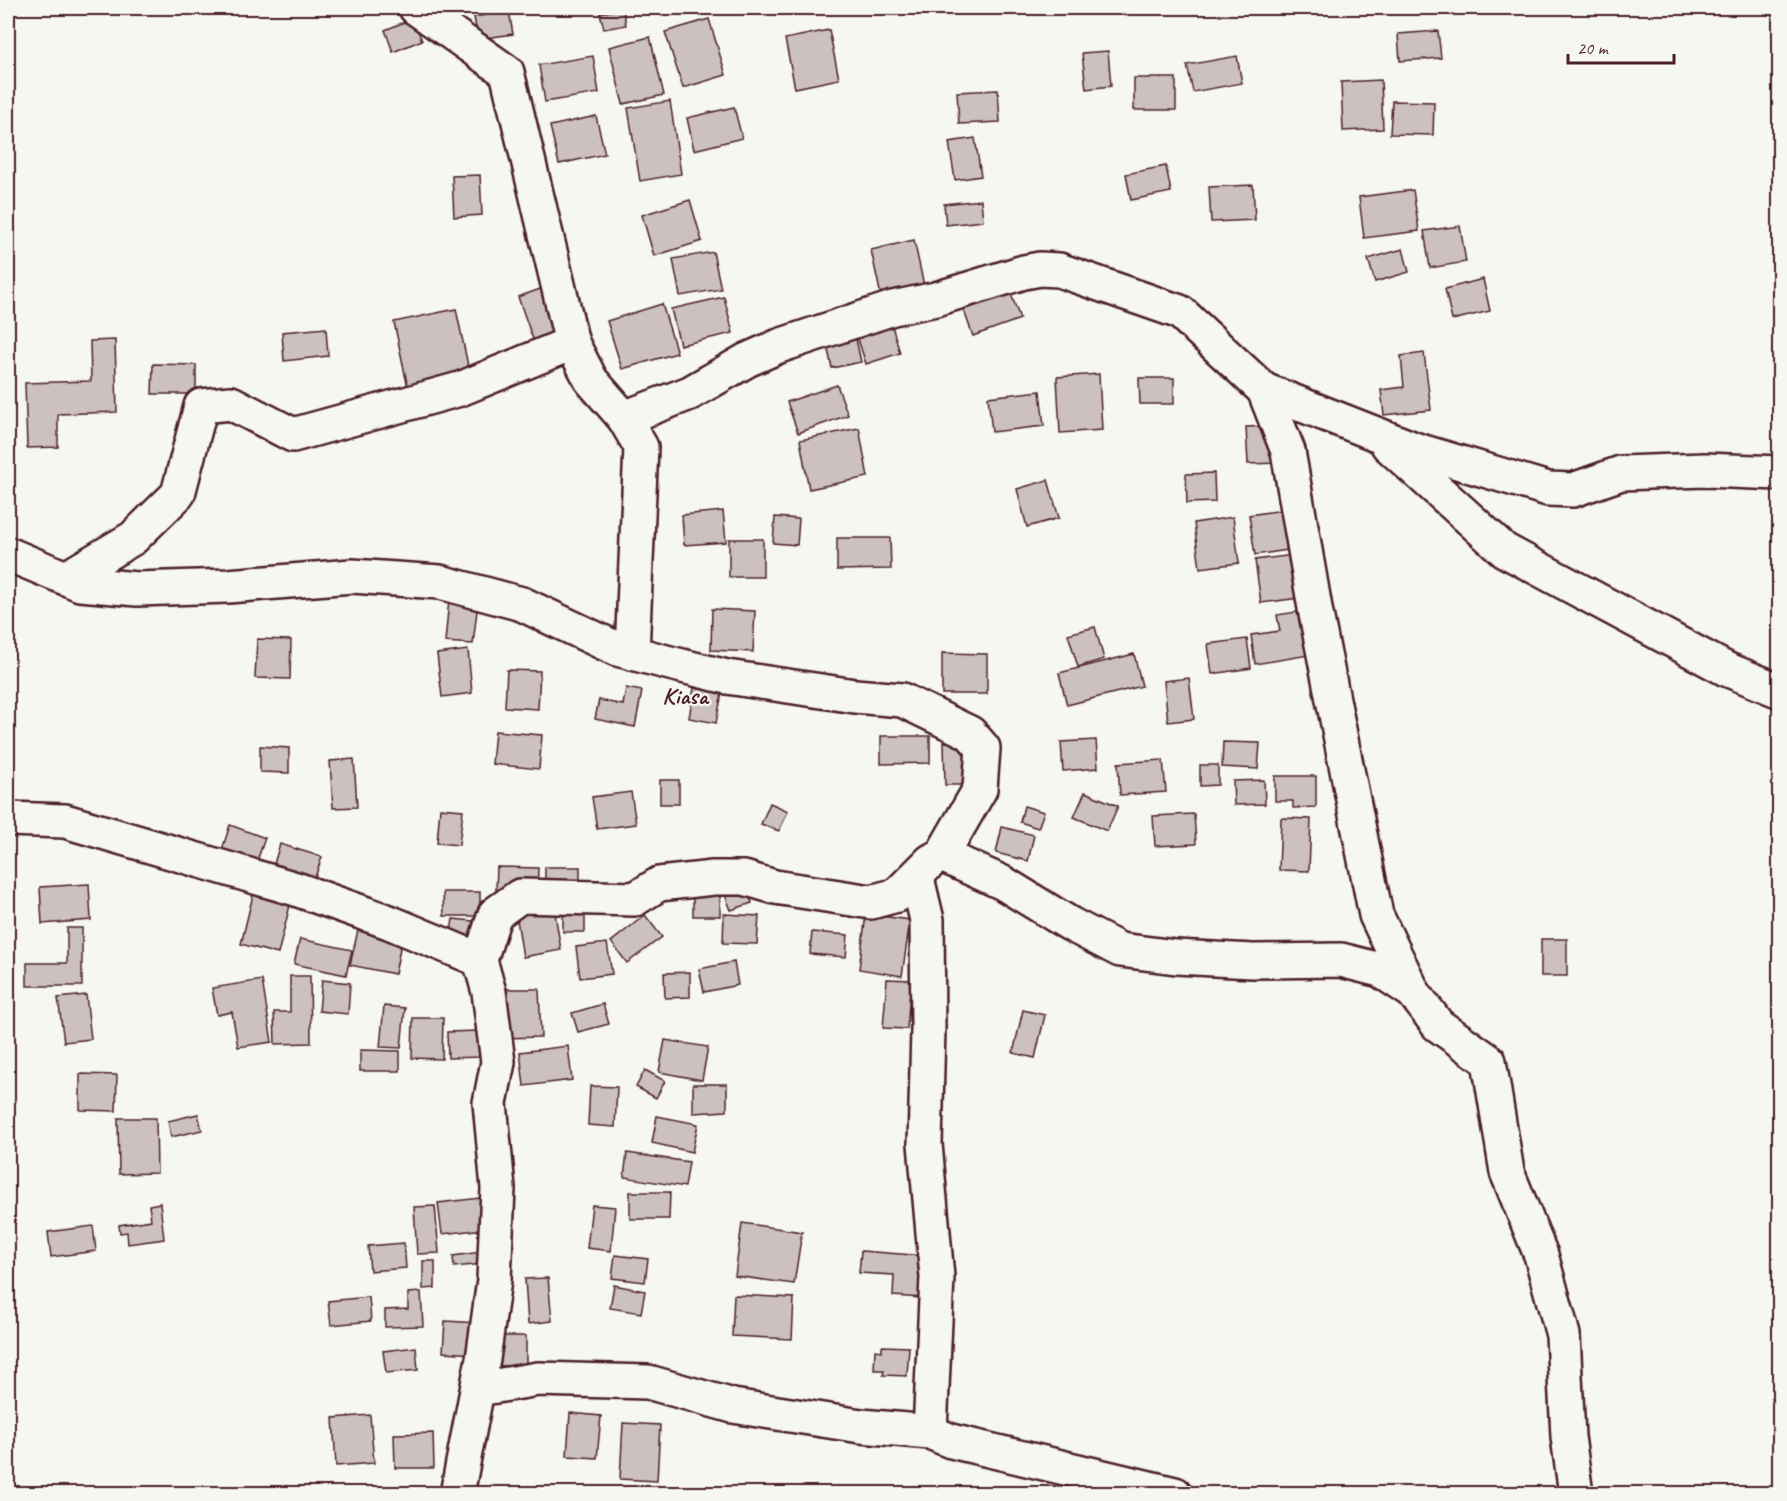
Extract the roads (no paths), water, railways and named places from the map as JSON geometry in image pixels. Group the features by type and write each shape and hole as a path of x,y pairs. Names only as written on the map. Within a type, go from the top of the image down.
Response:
{"street":[{"path":"416,8 507,72 572,343 591,380 624,418 641,447 632,652"},
{"path":"624,418 690,393 747,360 779,346 893,308 1040,269 1059,270 1180,312 1264,390 1417,450 1548,489 1573,490 1621,473 1706,470 1779,473"},
{"path":"66,578 133,538 178,494 201,406 231,403 293,435 460,389 572,343"},
{"path":"1264,390 1288,451 1316,614 1376,915 1413,992 1438,1025 1489,1061 1507,1172 1541,1255 1563,1335 1568,1437 1576,1494"},
{"path":"1375,433 1504,550 1546,571 1624,617 1726,669 1779,691"},
{"path":"8,554 80,584 137,589 228,586 352,576 440,582 522,604 618,649 727,677 903,700 970,733 983,748 980,789 942,855 931,861 917,878 897,895 871,902 775,887 744,878 658,884 635,899 520,896 495,914 480,960 489,992 498,1062 490,1102 498,1188 494,1280 478,1389 457,1494"},
{"path":"8,819 65,821 296,889 389,922 480,960"},
{"path":"942,855 1003,883 1070,924 1120,950 1220,960 1341,960 1380,970 1413,992"},
{"path":"917,878 927,920 928,1029 925,1144 937,1276 930,1432"},
{"path":"478,1389 538,1379 648,1382 733,1406 861,1426 930,1432 951,1441 1175,1494"}],"district":[{"name":"Kiasa","path":"685,696"}]}
